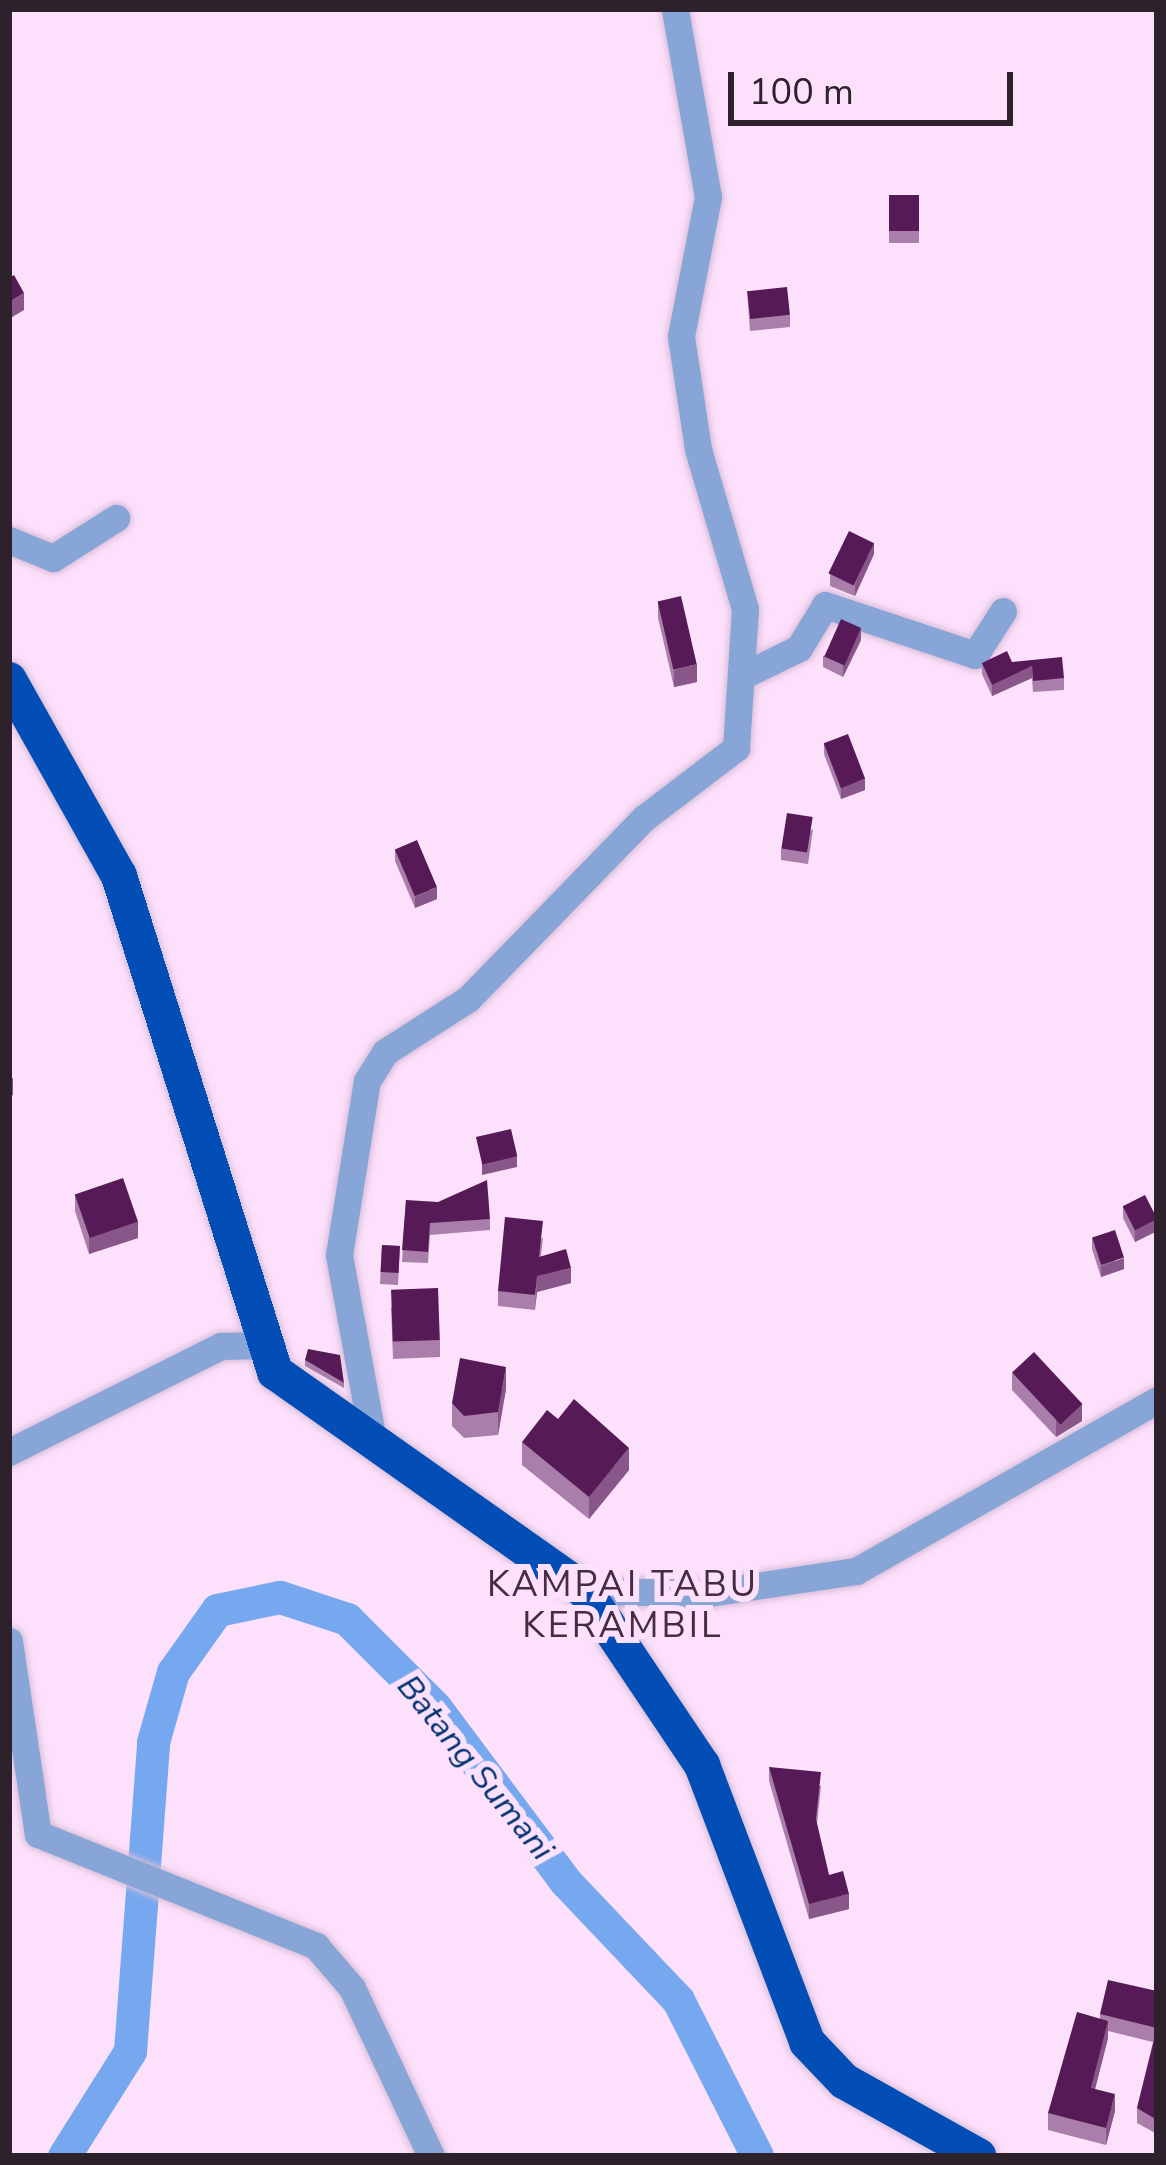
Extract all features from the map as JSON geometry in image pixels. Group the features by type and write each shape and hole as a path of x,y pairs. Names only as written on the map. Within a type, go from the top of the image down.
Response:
{"highway":[{"path":"9,680 119,876 275,1372 372,1435 585,1591 702,1765 807,2042 844,2081 978,2156"}],"street":[{"path":"372,1435 339,1255 367,1081 385,1052 468,999 644,818 721,769 736,748 746,674 739,565 698,449 681,337 680,296 708,197 675,9"},
{"path":"9,540 53,558 116,518"},
{"path":"746,674 799,648 825,605 975,655 1003,610"},
{"path":"9,1452 221,1346 263,1345"},
{"path":"585,1591 709,1593 856,1571 1157,1400"},
{"path":"9,1641 38,1834 115,1871 303,1936 343,1975 431,2156"}],"building":[{"path":"889,195 919,195 919,231 889,231"},
{"path":"14,275 24,293 9,302 9,278"},
{"path":"787,287 790,315 750,319 747,291"},
{"path":"849,531 874,543 854,586 828,573"},
{"path":"681,596 697,664 673,670 658,601"},
{"path":"841,619 861,628 844,665 824,656"},
{"path":"1007,651 1012,662 1062,657 1064,678 1033,681 1032,666 992,685 982,663"},
{"path":"848,734 865,779 841,788 824,743"},
{"path":"787,813 813,817 807,853 781,849"},
{"path":"417,840 437,887 415,896 395,849"},
{"path":"511,1129 517,1156 482,1164 476,1137"},
{"path":"123,1178 138,1221 90,1238 75,1195"},
{"path":"487,1180 490,1219 430,1223 428,1252 402,1250 406,1200 438,1202"},
{"path":"1145,1195 1157,1219 1135,1230 1123,1206"},
{"path":"505,1217 543,1221 539,1257 566,1249 571,1268 537,1276 535,1295 498,1291"},
{"path":"1115,1230 1124,1258 1101,1265 1092,1237"},
{"path":"382,1245 400,1246 399,1273 381,1272"},
{"path":"438,1288 440,1340 393,1342 391,1290"},
{"path":"308,1349 340,1355 344,1383 305,1360"},
{"path":"1034,1352 1082,1404 1060,1424 1012,1372"},
{"path":"460,1358 506,1367 498,1412 464,1416 452,1403"},
{"path":"574,1399 629,1448 589,1497 522,1442 547,1410 558,1419"},
{"path":"769,1767 821,1772 816,1819 829,1875 843,1871 849,1894 809,1904"},
{"path":"1108,1980 1157,1991 1157,2028 1100,2014"},
{"path":"1077,2012 1108,2021 1091,2088 1115,2094 1106,2128 1048,2113"},
{"path":"1157,2028 1157,2120 1137,2108"}],"waterway":[{"name":"Batang Sumani","path":"64,2156 130,2051 153,1742 173,1672 217,1610 280,1597 347,1619 435,1707 565,1881 678,2000 757,2156"}],"district":[{"name":"KAMPAI TABU KERAMBIL","path":"623,1604"}]}
